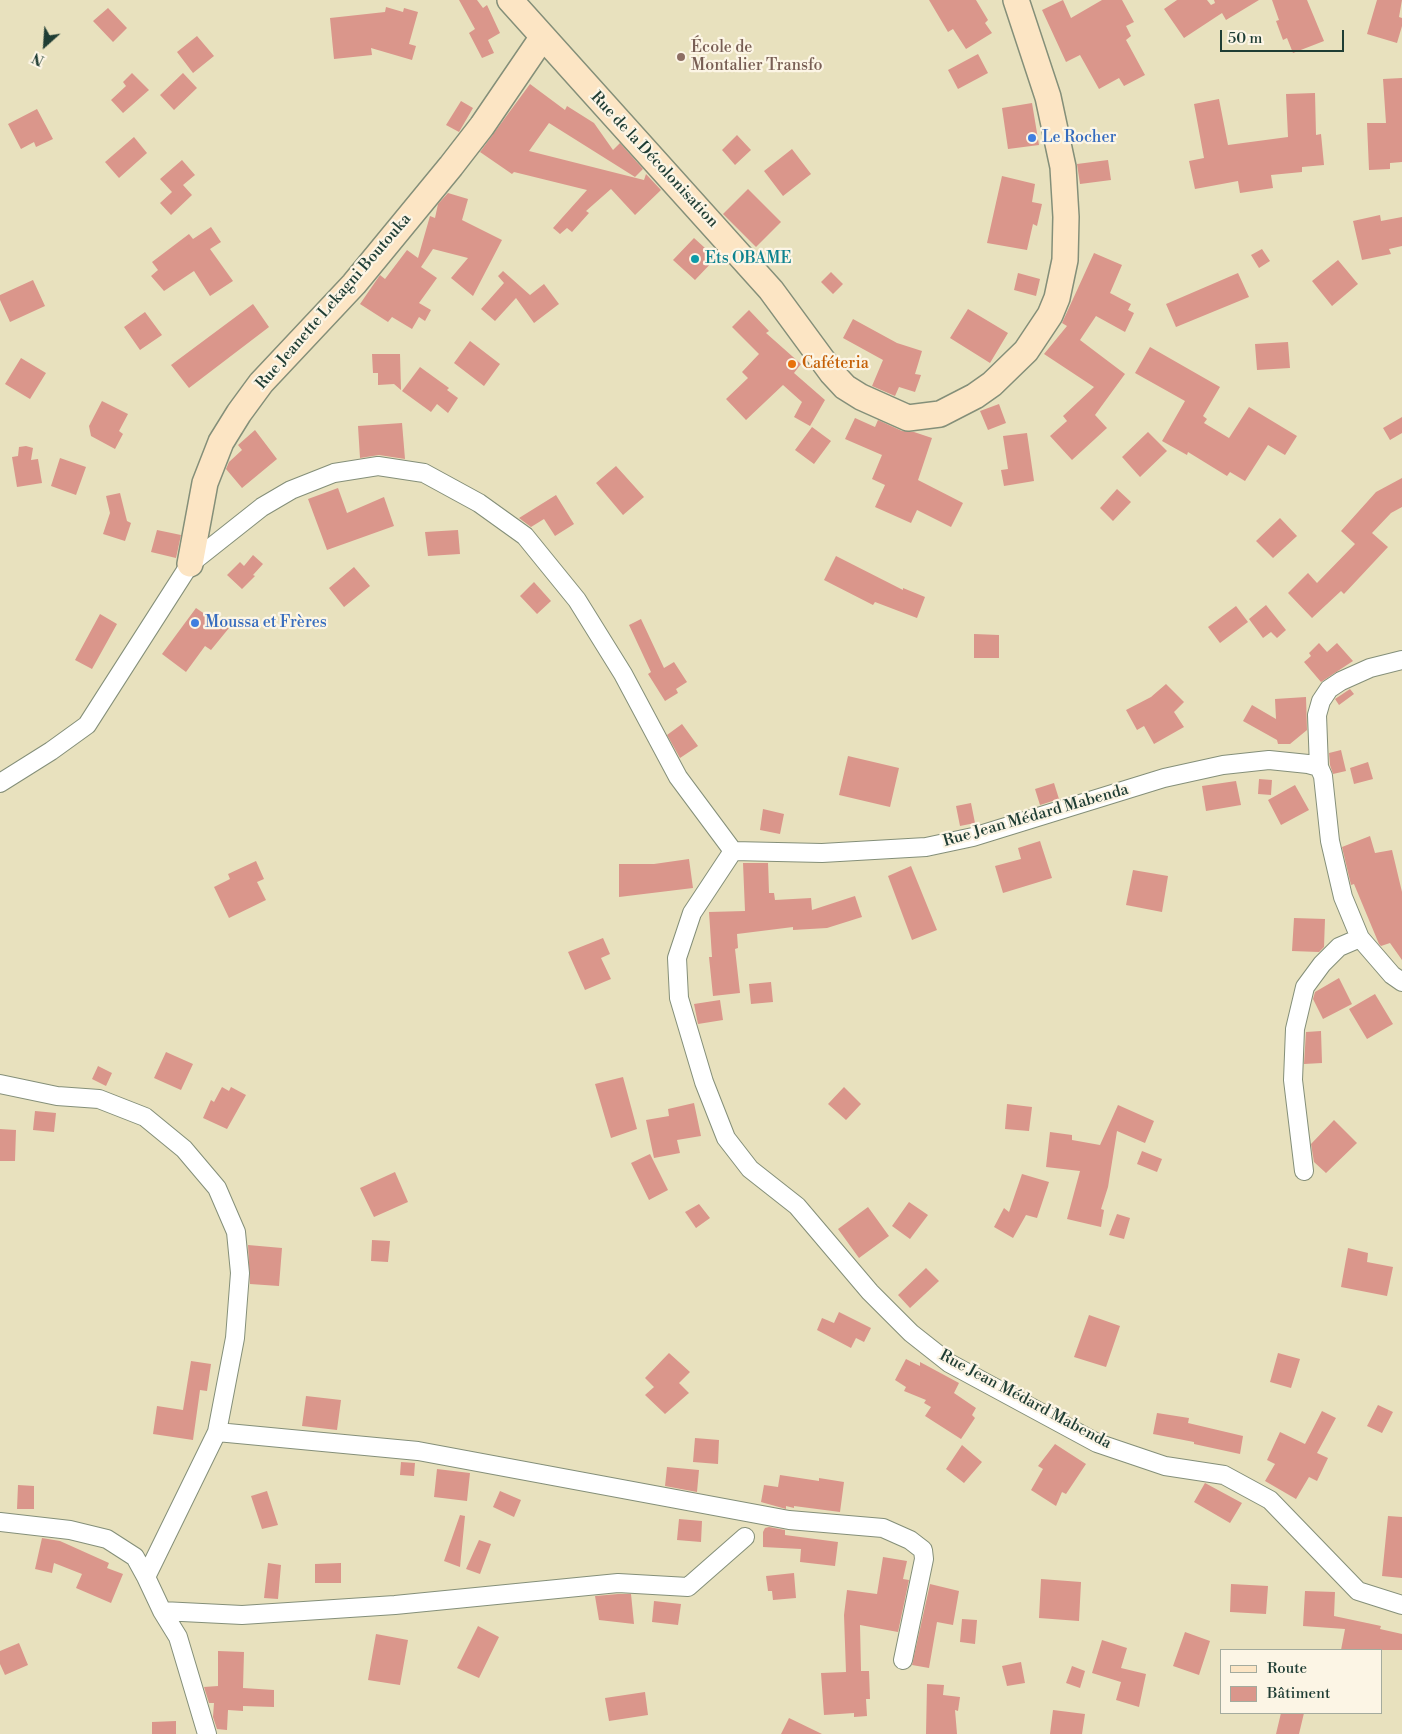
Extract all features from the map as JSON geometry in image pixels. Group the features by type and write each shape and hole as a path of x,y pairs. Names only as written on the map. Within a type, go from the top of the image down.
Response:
{"street":[{"name":"Rue de la Décolonisation","path":"510,0 542,38 771,290 799,330 846,387 893,413 908,418 925,418 940,414 963,403 1008,370 1026,351 1050,314 1062,278 1066,217 1062,167 1048,97 1016,0"},
{"name":"Rue Jeanette Lekagni Boutouka","path":"190,564 205,483 221,442 239,412 261,383 354,284 439,180 482,126 542,38"},
{"path":"0,783 51,752 87,725 190,564 262,508 291,490 334,472 378,466 424,474 478,503 525,536 577,600 622,674 678,777 733,851"},
{"path":"1402,660 1370,668 1341,681 1329,689 1320,701 1317,715 1319,767 1323,776 1330,841 1343,897 1360,938 1392,975 1402,982"},
{"name":"Rue Jean Médard Mabenda","path":"1319,767 1269,760 1223,765 1164,778 973,837 926,847 822,853 733,851 692,913 678,958 679,998 704,1082 726,1138 750,1169 797,1206 870,1292 911,1333 949,1363 1096,1443 1165,1466 1224,1475 1270,1500 1358,1591 1402,1605"},
{"path":"1304,1171 1293,1080 1295,1030 1305,987 1322,964 1339,948 1360,938"},
{"path":"0,1084 57,1096 99,1100 145,1118 184,1149 217,1188 236,1232 240,1273 233,1346 217,1432 146,1577"},
{"path":"217,1432 418,1451 789,1520 883,1528 910,1540 923,1550 924,1559 903,1660"},
{"path":"0,1522 70,1530 107,1539 135,1557 162,1611 178,1637 207,1734"},
{"path":"162,1611 242,1615 395,1605 618,1583 688,1587 745,1537"}],"building":[{"path":"459,0 477,0 483,8 487,5 500,33 488,40 494,53 482,58 469,33 475,29"},
{"path":"929,0 976,0 988,20 985,23 992,33 966,49 953,29 948,32"},
{"path":"1063,0 1071,18 1102,0 1122,0 1134,22 1126,26 1131,36 1126,40 1145,75 1124,86 1119,78 1099,89 1080,55 1066,62 1042,10"},
{"path":"1177,0 1207,0 1211,5 1215,3 1214,0 1259,0 1226,20 1222,13 1184,38 1164,9"},
{"path":"1272,0 1307,0 1324,41 1293,53 1287,38 1283,40 1276,21 1279,20"},
{"path":"1377,0 1402,0 1399,17 1402,18 1402,26 1397,43 1367,34"},
{"path":"386,7 403,12 404,8 418,12 409,44 416,46 412,60 371,48 372,55 334,59 330,18 385,12"},
{"path":"108,8 127,28 113,42 93,21"},
{"path":"197,36 214,56 193,73 177,52"},
{"path":"978,54 988,73 958,89 948,70"},
{"path":"132,73 149,90 123,113 111,100 126,86 123,82"},
{"path":"183,73 197,88 174,110 160,95"},
{"path":"1402,78 1402,162 1390,163 1390,169 1369,170 1367,123 1386,123 1383,79"},
{"path":"530,84 565,110 567,106 594,123 613,150 620,143 643,169 635,177 549,123 529,151 644,180 646,174 661,190 635,215 611,189 586,211 589,213 572,232 567,228 560,234 553,228 587,190 514,172 512,174 480,152"},
{"path":"1315,93 1316,135 1321,134 1324,165 1302,167 1302,172 1271,175 1273,188 1240,193 1238,181 1195,189 1189,161 1204,158 1194,104 1219,99 1228,145 1288,137 1286,94"},
{"path":"461,101 473,108 459,132 446,125"},
{"path":"1032,103 1039,145 1008,149 1002,108"},
{"path":"37,109 53,139 36,147 34,142 21,149 8,124"},
{"path":"737,135 751,150 735,165 722,150"},
{"path":"134,137 147,153 119,178 105,162"},
{"path":"792,149 811,174 783,196 764,171"},
{"path":"182,160 195,175 183,185 192,195 171,215 160,203 172,192 160,179"},
{"path":"1108,160 1111,180 1080,184 1077,164"},
{"path":"1002,176 1035,184 1032,202 1042,204 1037,226 1033,224 1027,250 987,243"},
{"path":"748,189 781,222 756,247 723,214"},
{"path":"448,193 468,199 462,220 502,240 473,296 451,278 468,258 433,249 421,267 437,278 419,303 431,310 425,321 419,317 412,329 392,317 388,322 360,304 380,275 385,279 407,250 418,258 430,216 435,218 438,204"},
{"path":"1380,215 1381,221 1402,217 1402,246 1389,249 1391,254 1362,260 1353,221"},
{"path":"211,227 221,242 210,249 233,281 210,296 194,271 164,291 151,276 158,270 152,262 189,234 193,239"},
{"name":"Ets OBAME","path":"694,238 716,258 695,280 673,260"},
{"path":"1262,249 1270,261 1259,268 1251,255"},
{"path":"1094,253 1122,265 1110,293 1131,304 1128,310 1134,313 1125,332 1096,316 1080,340 1125,374 1095,415 1107,428 1072,460 1050,436 1067,421 1063,416 1094,387 1044,354 1067,326 1062,323"},
{"path":"1338,260 1358,284 1332,306 1312,281"},
{"path":"503,271 530,295 544,284 559,304 534,323 516,298 495,321 481,309 504,283 498,276"},
{"path":"831,272 843,284 833,294 821,282"},
{"path":"1018,273 1040,279 1036,296 1014,290"},
{"path":"1238,273 1249,297 1176,327 1166,304"},
{"path":"33,280 45,306 10,322 0,300 0,295"},
{"path":"253,304 269,327 189,388 171,365"},
{"path":"968,309 1008,333 990,363 950,338"},
{"path":"749,310 769,331 766,333 801,364 794,373 825,400 810,426 794,417 802,402 783,385 746,420 726,399 748,378 742,372 759,354 732,327"},
{"path":"145,312 162,335 140,350 124,327"},
{"path":"853,319 897,343 922,351 915,374 921,375 915,392 899,387 895,396 872,386 883,360 843,338"},
{"path":"470,341 500,364 484,386 454,363"},
{"path":"1288,342 1290,368 1257,370 1255,344"},
{"path":"1150,347 1220,387 1203,416 1207,419 1204,423 1229,438 1249,407 1297,436 1285,455 1268,445 1245,481 1230,472 1227,476 1188,452 1187,455 1162,441 1185,401 1135,373"},
{"path":"372,354 400,354 401,390 394,384 378,385 378,373 373,373"},
{"path":"21,358 46,373 30,399 5,384"},
{"path":"420,367 449,388 447,390 458,398 448,413 437,404 431,412 402,391"},
{"path":"102,401 128,414 119,431 123,434 115,449 91,436 89,426"},
{"path":"999,404 1006,423 988,430 980,411"},
{"path":"1402,417 1402,433 1390,440 1383,428"},
{"path":"855,418 875,427 878,420 902,431 914,432 932,438 918,480 963,503 951,527 917,510 911,523 875,507 885,485 872,479 882,455 845,439"},
{"path":"402,423 405,459 379,455 360,458 358,426"},
{"path":"812,427 831,441 814,464 795,450"},
{"path":"255,430 277,459 242,488 226,469 229,462 242,450 238,445"},
{"path":"1148,432 1167,451 1140,477 1122,457"},
{"path":"1027,433 1034,481 1004,486 1001,470 1008,469 1003,436"},
{"path":"19,447 33,448 31,460 38,459 42,483 17,487 12,457 18,456"},
{"path":"60,458 86,467 76,495 51,486"},
{"path":"616,466 644,497 623,515 596,483"},
{"path":"1402,478 1402,507 1391,513 1372,533 1388,547 1344,594 1341,591 1312,618 1288,593 1308,573 1317,583 1355,544 1341,531 1376,492"},
{"path":"338,488 347,513 384,497 394,526 327,550 308,499"},
{"path":"1117,489 1131,502 1113,521 1100,508"},
{"path":"120,493 127,521 131,523 125,541 103,534 110,513 106,496"},
{"path":"556,495 574,524 555,536 544,519 531,527 519,518"},
{"path":"1280,518 1297,536 1273,558 1256,541"},
{"path":"157,530 181,535 176,558 151,552"},
{"path":"458,530 460,554 428,556 425,532"},
{"path":"253,555 263,564 253,575 255,576 242,589 227,575 240,562 244,566"},
{"path":"836,556 903,590 903,588 925,597 917,618 875,602 873,605 824,580"},
{"path":"354,567 370,586 344,607 329,588"},
{"path":"534,582 551,601 537,614 520,596"},
{"path":"1266,605 1286,630 1277,638 1271,632 1263,638 1249,619"},
{"path":"1236,606 1248,622 1220,643 1208,627"},
{"path":"196,608 212,619 214,616 229,628 211,650 205,646 186,672 162,654"},
{"path":"100,614 117,624 92,669 75,660"},
{"path":"641,619 664,668 674,662 687,682 676,689 678,693 665,701 648,674 651,672 629,625"},
{"path":"974,634 999,635 999,658 974,658"},
{"path":"1319,643 1327,652 1337,643 1353,661 1321,682 1304,662 1311,656 1309,653"},
{"path":"1166,684 1184,702 1174,712 1184,727 1154,744 1144,726 1137,730 1126,710 1151,697"},
{"path":"1350,689 1354,694 1339,705 1335,699"},
{"path":"1306,697 1307,730 1290,744 1278,744 1277,740 1243,721 1252,705 1276,719 1275,699"},
{"path":"682,724 698,746 680,758 667,735"},
{"path":"1341,750 1346,771 1333,774 1329,753"},
{"path":"848,756 899,768 890,807 839,795"},
{"path":"1368,762 1373,779 1354,784 1350,768"},
{"path":"1259,779 1272,780 1271,795 1258,794"},
{"path":"1236,781 1241,805 1206,811 1202,786"},
{"path":"1054,783 1059,799 1040,805 1035,789"},
{"path":"1295,785 1309,810 1281,825 1268,800"},
{"path":"971,803 975,823 960,826 956,806"},
{"path":"763,809 784,814 780,834 760,830"},
{"path":"1370,836 1375,853 1392,850 1402,892 1402,960 1390,943 1381,946 1379,944 1354,884 1351,885 1342,847"},
{"path":"1040,841 1052,878 1003,893 995,866 1021,859 1018,848"},
{"path":"689,859 693,888 619,897 619,864 654,864"},
{"path":"256,861 264,879 257,882 266,900 229,918 214,887 230,879 228,874"},
{"path":"743,863 768,863 769,893 774,893 775,900 811,898 812,910 855,896 862,917 827,928 793,930 793,927 737,934 738,948 735,949 740,993 713,996 709,957 712,957 709,912 745,911"},
{"path":"911,866 937,930 912,940 888,876"},
{"path":"1133,870 1168,876 1162,912 1126,905"},
{"path":"1294,918 1325,919 1324,947 1319,952 1292,951"},
{"path":"603,938 610,954 601,958 611,979 585,990 568,952"},
{"path":"1339,978 1352,1004 1323,1019 1313,999 1315,992"},
{"path":"771,982 773,1002 751,1004 749,984"},
{"path":"1375,994 1393,1024 1367,1039 1349,1009"},
{"path":"720,1000 723,1020 698,1024 694,1004"},
{"path":"1321,1031 1322,1063 1304,1064 1306,1032"},
{"path":"166,1052 193,1064 181,1090 154,1078"},
{"path":"98,1066 112,1073 106,1086 92,1079"},
{"path":"623,1077 637,1129 611,1138 595,1084"},
{"path":"222,1087 229,1091 231,1087 246,1095 227,1129 203,1118 211,1100 214,1102"},
{"path":"844,1087 861,1104 846,1120 828,1104"},
{"path":"694,1103 701,1136 677,1140 680,1153 654,1158 646,1120 669,1116 668,1109"},
{"path":"1007,1104 1032,1107 1029,1131 1005,1129"},
{"path":"1118,1105 1154,1121 1145,1143 1117,1131 1108,1187 1101,1209 1104,1210 1101,1227 1067,1219 1080,1171 1046,1167 1050,1132 1072,1135 1072,1140 1100,1145"},
{"path":"35,1111 56,1113 54,1132 33,1130"},
{"path":"1334,1120 1357,1143 1326,1173 1314,1162 1311,1144"},
{"path":"0,1129 16,1130 15,1161 0,1161"},
{"path":"1142,1151 1162,1159 1157,1172 1137,1164"},
{"path":"650,1154 668,1190 649,1200 631,1163"},
{"path":"395,1172 408,1202 374,1217 360,1188"},
{"path":"1022,1174 1049,1182 1037,1218 1026,1215 1013,1238 994,1227 1004,1208 1009,1212"},
{"path":"909,1202 928,1215 910,1239 892,1226"},
{"path":"699,1204 710,1218 696,1228 685,1212"},
{"path":"868,1207 889,1236 859,1258 838,1229"},
{"path":"1117,1214 1130,1218 1124,1239 1109,1235"},
{"path":"372,1240 390,1241 388,1262 371,1261"},
{"path":"248,1245 282,1248 279,1286 250,1284"},
{"path":"1348,1248 1368,1253 1367,1262 1393,1267 1387,1296 1341,1287"},
{"path":"926,1268 939,1281 910,1308 898,1295"},
{"path":"839,1312 871,1328 864,1342 856,1338 851,1348 817,1330 822,1318 834,1323"},
{"path":"1089,1315 1120,1326 1106,1367 1074,1357"},
{"path":"669,1353 690,1372 679,1383 689,1393 665,1414 645,1395 654,1387 645,1378"},
{"path":"1278,1353 1300,1359 1291,1388 1270,1382"},
{"path":"906,1359 920,1366 920,1362 959,1383 954,1393 976,1408 972,1415 975,1418 961,1439 925,1416 931,1407 924,1403 926,1400 904,1391 906,1387 895,1380"},
{"path":"191,1361 211,1364 207,1391 200,1390 193,1440 153,1434 157,1406 183,1410"},
{"path":"306,1396 341,1400 337,1430 302,1426"},
{"path":"1378,1405 1393,1412 1382,1433 1367,1426"},
{"path":"1322,1411 1336,1418 1317,1453 1328,1458 1317,1481 1309,1477 1296,1499 1265,1481 1275,1464 1267,1460 1280,1432 1305,1444"},
{"path":"1157,1413 1189,1418 1188,1423 1243,1436 1240,1454 1153,1434"},
{"path":"695,1438 719,1440 718,1464 693,1462"},
{"path":"1055,1444 1086,1464 1066,1494 1062,1492 1056,1506 1031,1490 1043,1469 1038,1466"},
{"path":"962,1445 982,1462 964,1483 946,1469"},
{"path":"401,1462 415,1463 414,1476 400,1475"},
{"path":"667,1467 699,1470 697,1492 665,1486"},
{"path":"437,1469 470,1473 467,1501 434,1497"},
{"path":"780,1475 819,1481 819,1478 844,1482 840,1512 794,1506 794,1508 786,1506 786,1509 761,1502 764,1485 778,1487"},
{"path":"1205,1483 1242,1503 1230,1523 1194,1502"},
{"path":"18,1485 34,1486 34,1509 17,1509"},
{"path":"267,1491 278,1525 262,1529 251,1496"},
{"path":"500,1491 521,1500 514,1517 493,1507"},
{"path":"460,1515 465,1516 460,1567 444,1561"},
{"path":"1388,1516 1402,1517 1402,1578 1382,1576"},
{"path":"679,1519 702,1521 701,1542 677,1540"},
{"path":"765,1528 785,1530 785,1535 838,1542 835,1566 800,1562 801,1549 763,1547 763,1532"},
{"path":"42,1538 60,1541 109,1563 107,1568 123,1574 111,1603 76,1588 82,1574 54,1563 52,1573 35,1569"},
{"path":"479,1540 491,1544 480,1574 466,1569"},
{"path":"883,1557 907,1561 903,1579 909,1580 898,1632 860,1625 861,1671 869,1671 870,1699 866,1699 867,1716 854,1717 854,1713 824,1715 821,1673 846,1672 844,1615 847,1590 877,1594"},
{"path":"268,1563 281,1565 278,1599 264,1598"},
{"path":"341,1563 341,1583 315,1583 315,1564"},
{"path":"794,1573 796,1598 773,1600 772,1591 768,1591 766,1576"},
{"path":"1041,1579 1081,1582 1079,1621 1039,1618"},
{"path":"930,1584 959,1591 953,1625 937,1622 929,1668 912,1665"},
{"path":"1231,1584 1268,1586 1266,1614 1230,1612"},
{"path":"1305,1591 1335,1592 1334,1616 1381,1626 1380,1629 1402,1634 1402,1650 1341,1649 1345,1629 1303,1626"},
{"path":"631,1594 634,1624 599,1620 595,1596"},
{"path":"654,1601 681,1604 678,1625 652,1622"},
{"path":"962,1619 977,1620 975,1644 960,1642"},
{"path":"478,1626 499,1637 479,1678 457,1668"},
{"path":"1185,1632 1210,1641 1199,1675 1173,1666"},
{"path":"376,1634 408,1640 400,1685 368,1680"},
{"path":"1102,1640 1127,1648 1121,1668 1146,1674 1139,1707 1116,1700 1121,1682 1092,1673"},
{"path":"19,1643 28,1665 5,1675 0,1664 0,1651"},
{"path":"218,1651 244,1652 243,1688 274,1690 274,1707 243,1706 243,1711 228,1710 227,1730 217,1729 213,1717 214,1703 209,1703 204,1687 218,1686"},
{"path":"1021,1662 1025,1683 1007,1686 1002,1666"},
{"path":"1072,1666 1085,1671 1080,1688 1066,1683"},
{"path":"927,1684 944,1685 943,1695 960,1697 958,1711 955,1710 957,1734 926,1734"},
{"path":"645,1692 648,1715 609,1721 605,1698"},
{"path":"1053,1710 1085,1714 1082,1734 1050,1734"},
{"path":"1281,1714 1304,1714 1299,1734 1276,1734"},
{"path":"789,1718 822,1734 781,1734"},
{"path":"176,1721 176,1734 152,1734 152,1722"}],"place":[{"name":"École de Montalier Transfo","path":"681,57"},
{"name":"Le Rocher","path":"1032,138"},
{"name":"Ets OBAME","path":"695,259"},
{"name":"Caféteria","path":"792,364"},
{"name":"Moussa et Frères","path":"195,623"}]}
